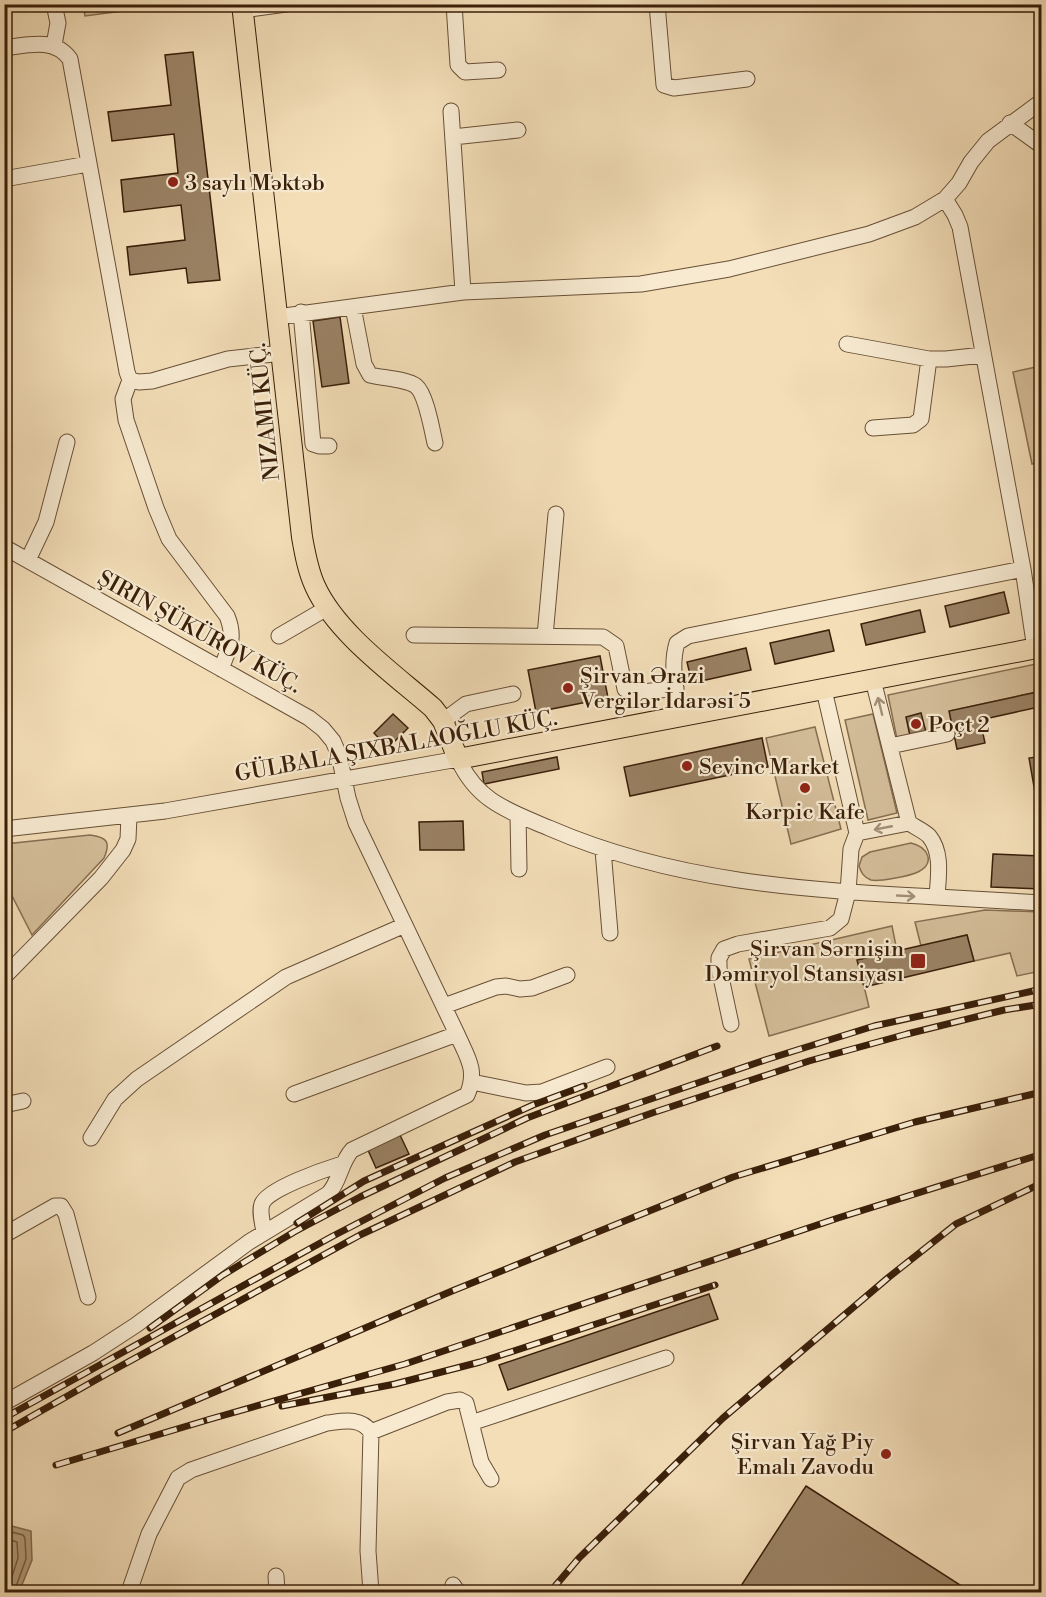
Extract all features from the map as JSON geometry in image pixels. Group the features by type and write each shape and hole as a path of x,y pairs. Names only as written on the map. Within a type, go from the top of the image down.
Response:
{"main road":[{"name":"NIZAMI KÜÇ.","path":"242,7 303,546 315,586 327,608 350,636 433,708 443,721 458,759"},
{"path":"458,759 1038,648"}],"street":[{"path":"54,4 58,23 54,45"},
{"path":"242,7 286,4"},
{"path":"454,4 458,66 465,72 498,70"},
{"path":"657,4 664,85 674,88 747,79"},
{"path":"4,48 39,44 54,45 65,52 70,60 124,360 130,380 123,399 126,420 156,508 170,539 227,616 232,628 232,642 220,669"},
{"path":"277,317 463,292 641,284 729,269 869,234 915,217 945,199 988,141 1041,101"},
{"path":"451,111 463,292"},
{"path":"1010,123 1041,146"},
{"path":"453,137 518,130"},
{"path":"4,179 88,164"},
{"path":"945,199 960,227 1038,648"},
{"path":"353,307 364,364 370,375 408,382 416,386 421,393 435,443"},
{"path":"301,312 313,444 329,446"},
{"path":"847,344 929,358 946,359 983,355"},
{"path":"130,380 152,381 228,359 282,353"},
{"path":"873,428 913,425 921,419 929,358"},
{"path":"28,560 46,522 67,442"},
{"path":"545,636 556,514"},
{"name":"ŞIRIN ŞÜKÜROV KÜÇ.","path":"7,551 28,560 309,718 323,729 333,741 356,824 471,1065 472,1082"},
{"path":"681,716 673,655 677,643 688,636 1023,569"},
{"path":"279,636 327,608"},
{"path":"414,635 603,637 616,646 625,689 635,693 676,688"},
{"path":"873,680 909,823 929,836 936,850 939,868 936,897"},
{"path":"731,1024 719,968 719,958 724,949 738,944 830,928 841,920 848,892 851,849 857,833 824,690"},
{"path":"443,721 466,704 513,694"},
{"path":"890,746 947,734"},
{"path":"4,829 165,811 458,759 466,777 477,790 493,802 518,815 603,850 676,869 798,889 1041,903"},
{"path":"518,815 519,869"},
{"path":"4,977 101,878 123,850 128,838 129,816"},
{"path":"857,833 909,823"},
{"path":"603,850 610,933"},
{"path":"91,1138 116,1099 137,1079 277,984 316,963 405,926"},
{"path":"444,1006 496,987 532,988 567,975"},
{"path":"294,1094 457,1034"},
{"path":"4,1403 93,1353 136,1325 264,1232 328,1194 334,1188 342,1164 352,1150 466,1095 472,1082 526,1093 542,1092 607,1067"},
{"path":"4,1105 23,1101"},
{"path":"264,1232 261,1210 262,1202 267,1196 300,1179 342,1164"},
{"path":"4,1235 55,1206 61,1206 66,1214 88,1297"},
{"path":"471,1423 666,1358"},
{"path":"370,1432 447,1402 460,1400 466,1402 481,1462 490,1479"},
{"path":"129,1593 149,1534 178,1478 191,1470 327,1423 350,1420 365,1424 370,1432 368,1551 371,1593"},
{"path":"276,1576 277,1593"}],"shaded area":[{"path":"83,4 169,5 85,16"},
{"path":"1041,366 1041,462 1032,464 1013,372"},
{"path":"1041,663 1041,691 950,711 952,726 897,739 888,695"},
{"path":"873,714 897,813 868,820 845,720"},
{"path":"815,727 841,829 791,844 766,738"},
{"path":"90,835 106,841 107,848 104,858 32,935 5,882 5,844"},
{"path":"911,843 922,848 928,856 924,868 918,872 894,878 871,880 864,876 859,866 862,857 870,852"},
{"path":"985,910 1041,912 1041,971 1017,976 1010,953 974,961 967,935 921,946 915,922"},
{"path":"892,926 897,951 858,961 869,1007 769,1036 749,959"}],"water":[{"path":"4,1524 31,1531 32,1560 19,1592 5,1592"}],"building":[{"path":"193,52 220,280 188,283 186,268 130,275 127,247 185,240 181,205 124,212 121,180 178,173 174,134 112,141 108,112 171,105 165,55"},
{"path":"340,317 349,383 322,387 313,321"},
{"path":"1004,592 1009,613 950,627 945,606"},
{"path":"920,610 925,632 866,645 861,624"},
{"path":"829,630 834,651 775,664 770,643"},
{"path":"746,648 751,670 692,683 687,662"},
{"path":"600,656 608,698 536,712 528,670"},
{"path":"1042,691 1042,720 1039,707 980,720 985,743 957,749 949,711"},
{"path":"921,713 926,732 910,736 906,717"},
{"path":"393,714 408,728 388,748 374,733"},
{"path":"762,738 768,767 630,796 624,767"},
{"path":"1042,756 1042,827 1041,827 1029,758"},
{"path":"557,757 559,769 484,784 482,772"},
{"path":"463,821 464,850 420,850 419,822"},
{"path":"993,854 1042,856 1042,889 991,887"},
{"path":"967,935 974,961 864,987 857,960"},
{"path":"400,1135 409,1154 376,1168 368,1150"},
{"path":"709,1294 718,1319 508,1390 499,1365"},
{"path":"806,1486 971,1592 737,1592"}],"railway":[{"path":"4,1418 333,1236 445,1178 545,1135 765,1060 874,1026 1042,989"},
{"path":"4,1432 360,1235 515,1162 652,1113 809,1061 1004,1010 1042,1004"},
{"path":"150,1328 223,1275 294,1232 360,1197 527,1118 717,1046"},
{"path":"297,1223 364,1181 533,1105 584,1086"},
{"path":"118,1433 452,1291 733,1177 915,1122 1042,1092"},
{"path":"207,1420 405,1364 838,1218 1042,1154"},
{"path":"550,1592 579,1558 723,1418 889,1277 956,1224 1042,1183"},
{"path":"282,1406 395,1384 480,1362 715,1285"},
{"path":"56,1465 214,1418"}],"place":[{"name":"3 saylı Məktəb","path":"173,182"},
{"name":"Şirvan Ərazi Vergilər İdarəsi 5","path":"568,688"},
{"name":"Poçt 2","path":"916,724"},
{"name":"Sevinc Market","path":"687,766"},
{"name":"Kərpic Kafe","path":"805,788"},
{"name":"Şirvan Sərnişin Dəmiryol Stansiyası","path":"918,961"},
{"name":"Şirvan Yağ Piy Emalı Zavodu","path":"886,1454"}]}
